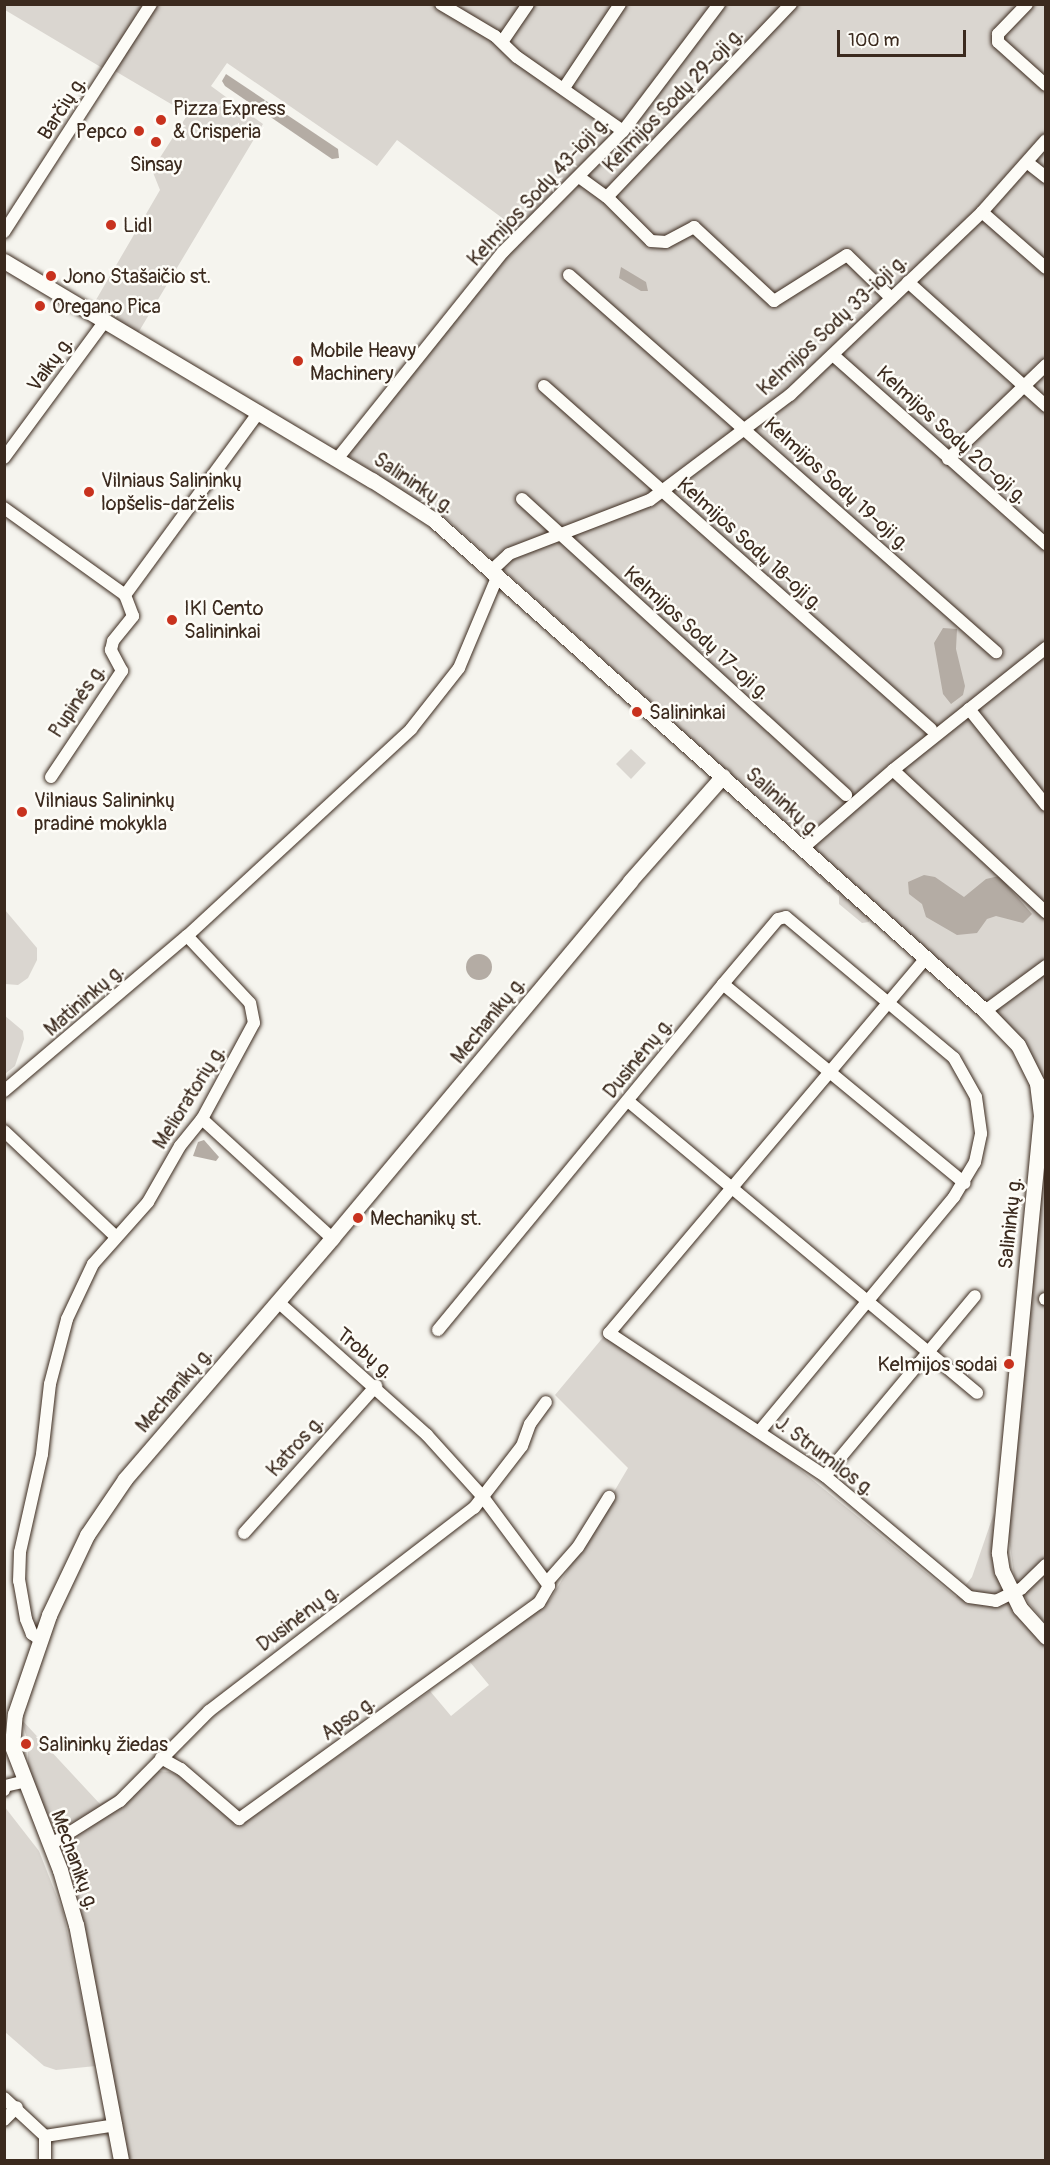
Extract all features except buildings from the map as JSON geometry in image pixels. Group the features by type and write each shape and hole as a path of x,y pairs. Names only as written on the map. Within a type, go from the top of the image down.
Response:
{"main road":[{"name":"Salininkų g.","path":"4,261 259,412 420,511 495,572 985,1011 1025,1055 1037,1083 1041,1115 999,1538 1002,1571 1012,1594 1046,1637"},
{"name":"Mechanikų g.","path":"121,2160 76,1925 50,1845 23,1782 12,1746 12,1727 39,1640 87,1534 110,1499 332,1238 630,881 723,776"}],"street":[{"name":"Barčių g.","path":"4,232 151,4"},
{"path":"441,4 502,42 517,57 623,131"},
{"path":"502,42 528,4"},
{"path":"564,88 620,4"},
{"name":"Kelmijos Sodų 43-ioji g.","path":"337,459 503,252 623,131 719,4"},
{"name":"Kelmijos Sodų 29-oji g.","path":"579,177 607,197 791,4"},
{"path":"1027,4 998,34 1006,53 1046,85"},
{"name":"Kelmijos Sodų 33-ioji g.","path":"495,572 509,554 628,510 662,490 790,395 982,212 1028,163 1046,140"},
{"path":"1028,163 1046,177"},
{"path":"607,197 642,236 651,241 666,242 694,227 774,301 847,255 891,298"},
{"path":"982,212 1046,268"},
{"name":"Kelmijos Sodų 19-oji g.","path":"569,275 996,652"},
{"path":"908,282 1046,406"},
{"name":"Vaikų g.","path":"4,458 105,321"},
{"name":"Kelmijos Sodų 20-oji g.","path":"833,355 1046,544"},
{"path":"948,459 1046,364"},
{"name":"Kelmijos Sodų 18-oji g.","path":"544,386 931,729"},
{"path":"4,508 125,595 259,412"},
{"name":"Kelmijos Sodų 17-oji g.","path":"522,499 846,795"},
{"path":"187,936 411,729 459,668 495,572"},
{"name":"Pupinės g.","path":"51,777 122,671 111,650 113,641 133,616 125,595"},
{"path":"803,848 893,770 1045,649"},
{"path":"969,709 1046,804"},
{"path":"893,770 1046,912"},
{"name":"Dusinėnų g.","path":"438,1330 723,984 778,919 786,917 889,1001 954,1058 976,1097 980,1142 964,1183 760,1431"},
{"name":"Matininkų g.","path":"4,1091 187,936"},
{"name":"Melioratorių g.","path":"39,1640 32,1634 26,1619 19,1568 42,1454 50,1384 78,1291 116,1237 148,1202 180,1146 202,1119 249,1037 254,1013 242,993 187,936"},
{"path":"732,1188 926,958"},
{"path":"985,1011 1046,966"},
{"path":"723,984 964,1183"},
{"path":"628,1101 977,1393"},
{"path":"202,1119 332,1238"},
{"path":"4,1131 116,1237"},
{"name":"J. Strumilos g.","path":"732,1188 609,1333 825,1476 969,1598 996,1601 1012,1594"},
{"path":"825,1476 975,1296"},
{"name":"Trobų g.","path":"278,1302 376,1386 427,1435 483,1497"},
{"name":"Katros g.","path":"244,1533 376,1386"},
{"name":"Dusinėnų g.","path":"50,1845 120,1802 209,1711 457,1521 483,1497 522,1446 530,1424 546,1402"},
{"path":"483,1497 548,1581"},
{"name":"Apso g.","path":"161,1758 181,1769 239,1819 539,1603 548,1581 578,1547 609,1497"},
{"path":"1012,1594 1046,1565"},
{"path":"4,1790 5,1786 23,1782"},
{"path":"4,2098 17,2107 45,2136 45,2160"},
{"path":"4,2120 17,2107"},
{"path":"45,2136 116,2125"}],"shaded area":[{"path":"5,4 1045,5 1045,1092 1032,1056 1019,1036 996,1013 448,520 347,455 524,234 397,140 377,166 227,63 211,86 263,124 138,333 93,305 160,190 152,170 188,114 115,71 117,67 104,69 5,10"},
{"path":"226,74 338,149 339,158 332,159 225,86 222,81"},
{"path":"621,267 646,282 648,291 641,291 619,278"},
{"path":"943,628 957,629 956,649 965,686 963,695 951,704 943,694 934,643"},
{"path":"631,749 646,763 631,779 616,764"},
{"path":"799,859 869,916 869,922 862,923 839,904 839,896"},
{"path":"924,875 935,877 964,897 986,879 999,876 1032,914 1023,923 996,916 987,919 977,933 957,935 926,917 922,904 909,894 908,882"},
{"path":"5,910 37,948 37,960 28,978 18,985 5,984"},
{"path":"479,954 488,958 492,967 488,976 479,980 470,976 466,967 470,958"},
{"path":"4,1015 23,1031 24,1039 15,1066 5,1074"},
{"path":"204,1140 219,1157 216,1161 193,1156 198,1142"},
{"path":"1045,1158 1045,1623 1028,1602 1014,1575 1008,1531"},
{"path":"605,1335 770,1445 956,1597 972,1577 994,1513 993,1551 1023,1621 1045,1645 1045,2160 129,2160 90,1960 28,1766 28,1742 21,1719 100,1804 158,1771 170,1772 180,1776 241,1825 430,1691 451,1716 489,1685 470,1662 550,1600 628,1468 555,1395"},
{"path":"4,1806 39,1851 63,1912 96,2066 56,2070 44,2066 5,2032"}],"place":[{"name":"Pizza Express & Crisperia","path":"161,120"},
{"name":"Pepco","path":"139,131"},
{"name":"Sinsay","path":"156,142"},
{"name":"Lidl","path":"111,225"},
{"name":"Jono Stašaičio st.","path":"51,276"},
{"name":"Oregano Pica","path":"40,306"},
{"name":"Mobile Heavy Machinery","path":"298,361"},
{"name":"Vilniaus Salininkų lopšelis-darželis","path":"89,492"},
{"name":"IKI Cento Salininkai","path":"172,620"},
{"name":"Salininkai","path":"637,712"},
{"name":"Vilniaus Salininkų pradinė mokykla","path":"22,812"},
{"name":"Mechanikų st.","path":"358,1218"},
{"name":"Kelmijos sodai","path":"1009,1364"},
{"name":"Salininkų žiedas","path":"26,1744"}]}
